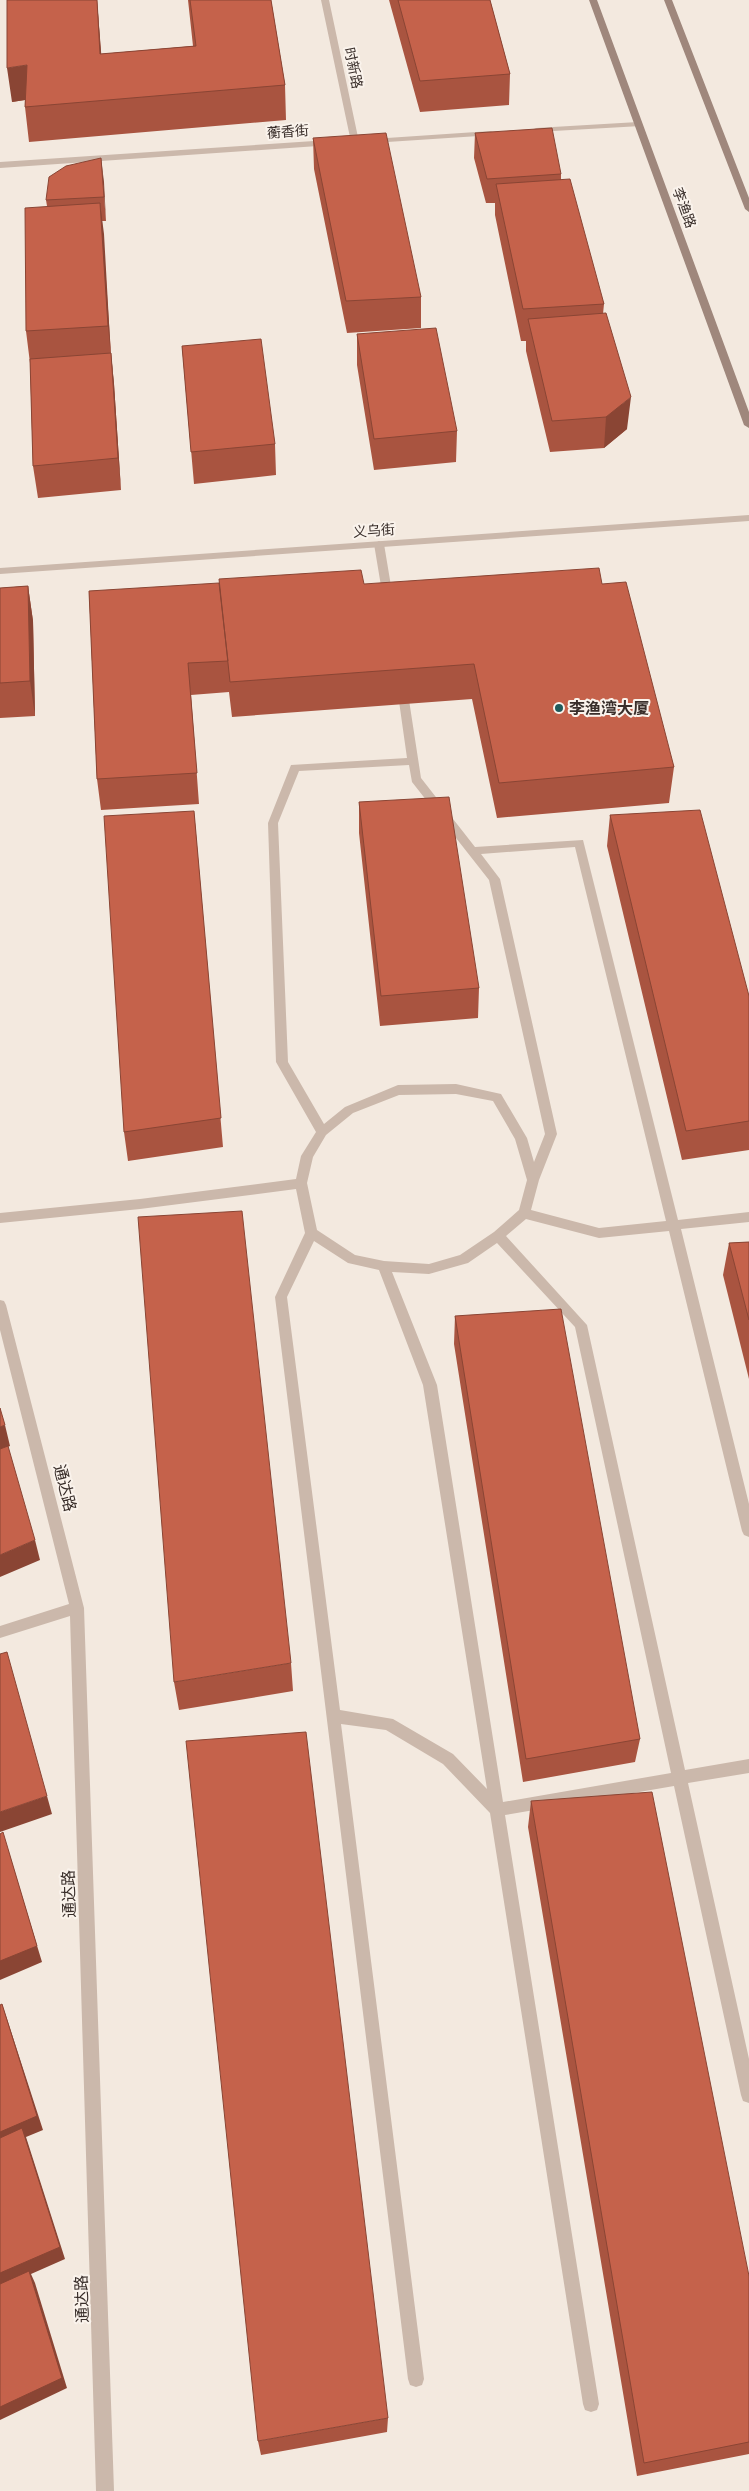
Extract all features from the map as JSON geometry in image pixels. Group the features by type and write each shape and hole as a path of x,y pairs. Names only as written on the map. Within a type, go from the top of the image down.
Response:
{"main road":[{"name":"李渔路","path":"593,0 749,425"},
{"path":"668,0 749,209"}],"street":[{"name":"时新路","path":"324,0 355,142"},
{"path":"531,130 638,124"},
{"path":"345,142 502,132"},
{"name":"蘅香街","path":"0,165 336,143"},
{"name":"义乌街","path":"0,571 749,518"},
{"path":"379,544 390,613"},
{"path":"312,1233 352,1259 384,1266 429,1269 464,1259 498,1236 524,1213 532,1180 550,1134 494,879 416,780 400,672"},
{"path":"322,1132 282,1062 273,823 295,768 414,761"},
{"path":"472,851 579,843 749,1532"},
{"path":"416,2379 281,1298 312,1233 301,1184 307,1156 322,1132 349,1110 398,1090 456,1089 497,1097 522,1138 532,1180"},
{"path":"0,1218 140,1204 301,1184"},
{"path":"524,1213 599,1233 749,1217"},
{"path":"498,1236 581,1325 749,2095"},
{"path":"384,1266 430,1385 591,2404"},
{"name":"通达路","path":"0,1305 77,1608 105,2491"},
{"path":"0,1632 77,1608"},
{"path":"334,1716 388,1724 448,1760 497,1810"},
{"path":"497,1810 749,1766"}],"building":[{"path":"7,0 97,0 100,54 196,46 190,0 271,0 285,85 25,107 27,65 7,68"},
{"path":"398,0 490,0 510,74 420,81"},
{"path":"552,128 561,174 487,179 475,133"},
{"path":"386,133 421,297 346,301 313,138"},
{"path":"101,158 104,197 46,200 49,177 66,166"},
{"path":"570,179 604,304 523,309 496,184"},
{"path":"100,203 108,326 26,331 25,208"},
{"path":"606,313 631,397 606,417 552,421 528,319"},
{"path":"436,328 457,431 374,439 357,334"},
{"path":"261,339 275,444 191,452 182,346"},
{"path":"111,353 118,458 33,466 30,359"},
{"name":"李渔湾大厦","path":"599,568 602,584 626,582 674,767 499,783 474,664 230,682 219,579 361,570 364,584"},
{"path":"219,583 228,661 188,663 197,773 97,779 89,591"},
{"path":"28,586 30,681 0,683 0,588"},
{"path":"449,797 479,988 381,996 359,802"},
{"path":"700,810 749,996 749,1121 686,1131 610,815"},
{"path":"194,811 221,1118 124,1132 104,816"},
{"path":"242,1211 291,1663 174,1682 138,1217"},
{"path":"749,1242 749,1320 729,1243"},
{"path":"561,1309 640,1739 526,1759 455,1316"},
{"path":"0,1408 5,1425 0,1427"},
{"path":"8,1446 35,1540 0,1555 0,1449"},
{"path":"7,1652 47,1796 0,1812 0,1654"},
{"path":"306,1732 388,2418 258,2441 186,1741"},
{"path":"652,1792 749,2276 749,2442 644,2463 531,1801"},
{"path":"3,1832 37,1946 0,1961 0,1834"},
{"path":"2,2004 37,2116 0,2132 0,2005"},
{"path":"22,2128 60,2247 0,2273 0,2138"},
{"path":"29,2271 62,2378 0,2407 0,2284"}],"place":[{"name":"李渔湾大厦","path":"559,708"}]}
